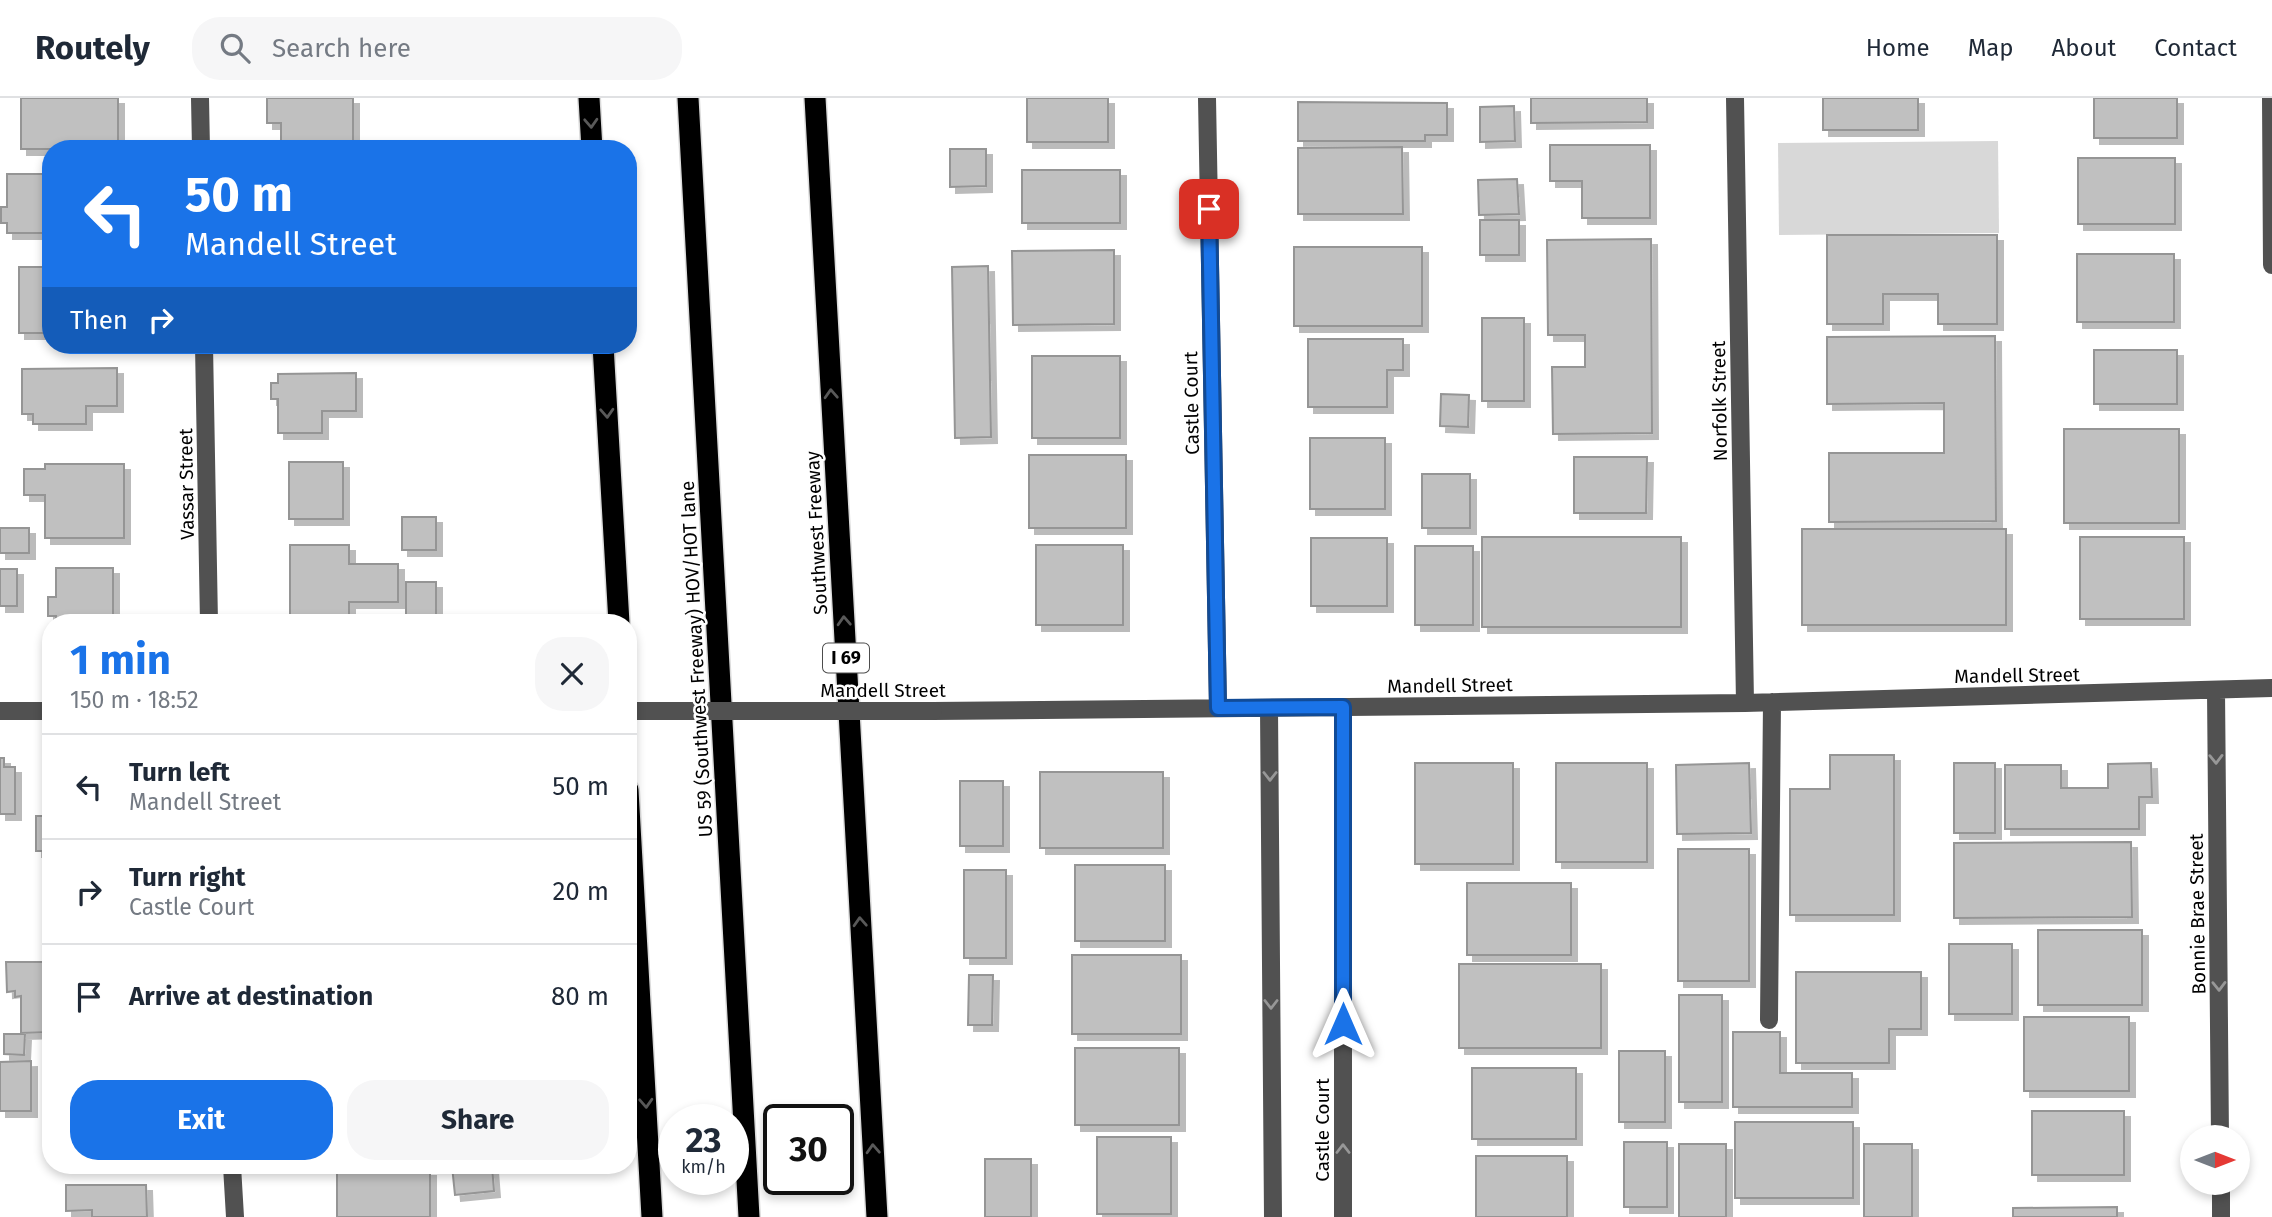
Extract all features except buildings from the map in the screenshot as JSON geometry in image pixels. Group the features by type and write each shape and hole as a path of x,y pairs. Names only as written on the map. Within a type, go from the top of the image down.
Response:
{"highway":[{"path":"589,98 591,140"},
{"name":"US 59 (Southwest Freeway) HOV/HOT lane","path":"688,98 749,1217"},
{"name":"Southwest Freeway","path":"815,98 877,1217"},
{"path":"604,354 618,614"},
{"path":"637,950 652,1217"}],"street":[{"path":"200,98 201,140"},
{"name":"Castle Court","path":"1207,98 1218,708"},
{"name":"Norfolk Street","path":"1735,98 1745,703"},
{"path":"2270,98 2272,265"},
{"name":"Vassar Street","path":"204,354 209,614"},
{"name":"Mandell Street","path":"637,711 933,711 1745,703 2272,688"},
{"name":"Bonnie Brae Street","path":"2216,691 2220,1125"},
{"path":"1769,1020 1772,702"},
{"name":"Castle Court","path":"1343,707 1343,1217"},
{"path":"1269,708 1273,1217"},
{"path":"0,711 42,711"},
{"path":"232,1174 234,1217"},
{"path":"2221,1195 2221,1217"}],"shaded area":[{"path":"1998,141 1999,233 1779,235 1778,143"}],"route":[{"path":"1209,209 1218,708 1343,707 1343,1024"}]}
